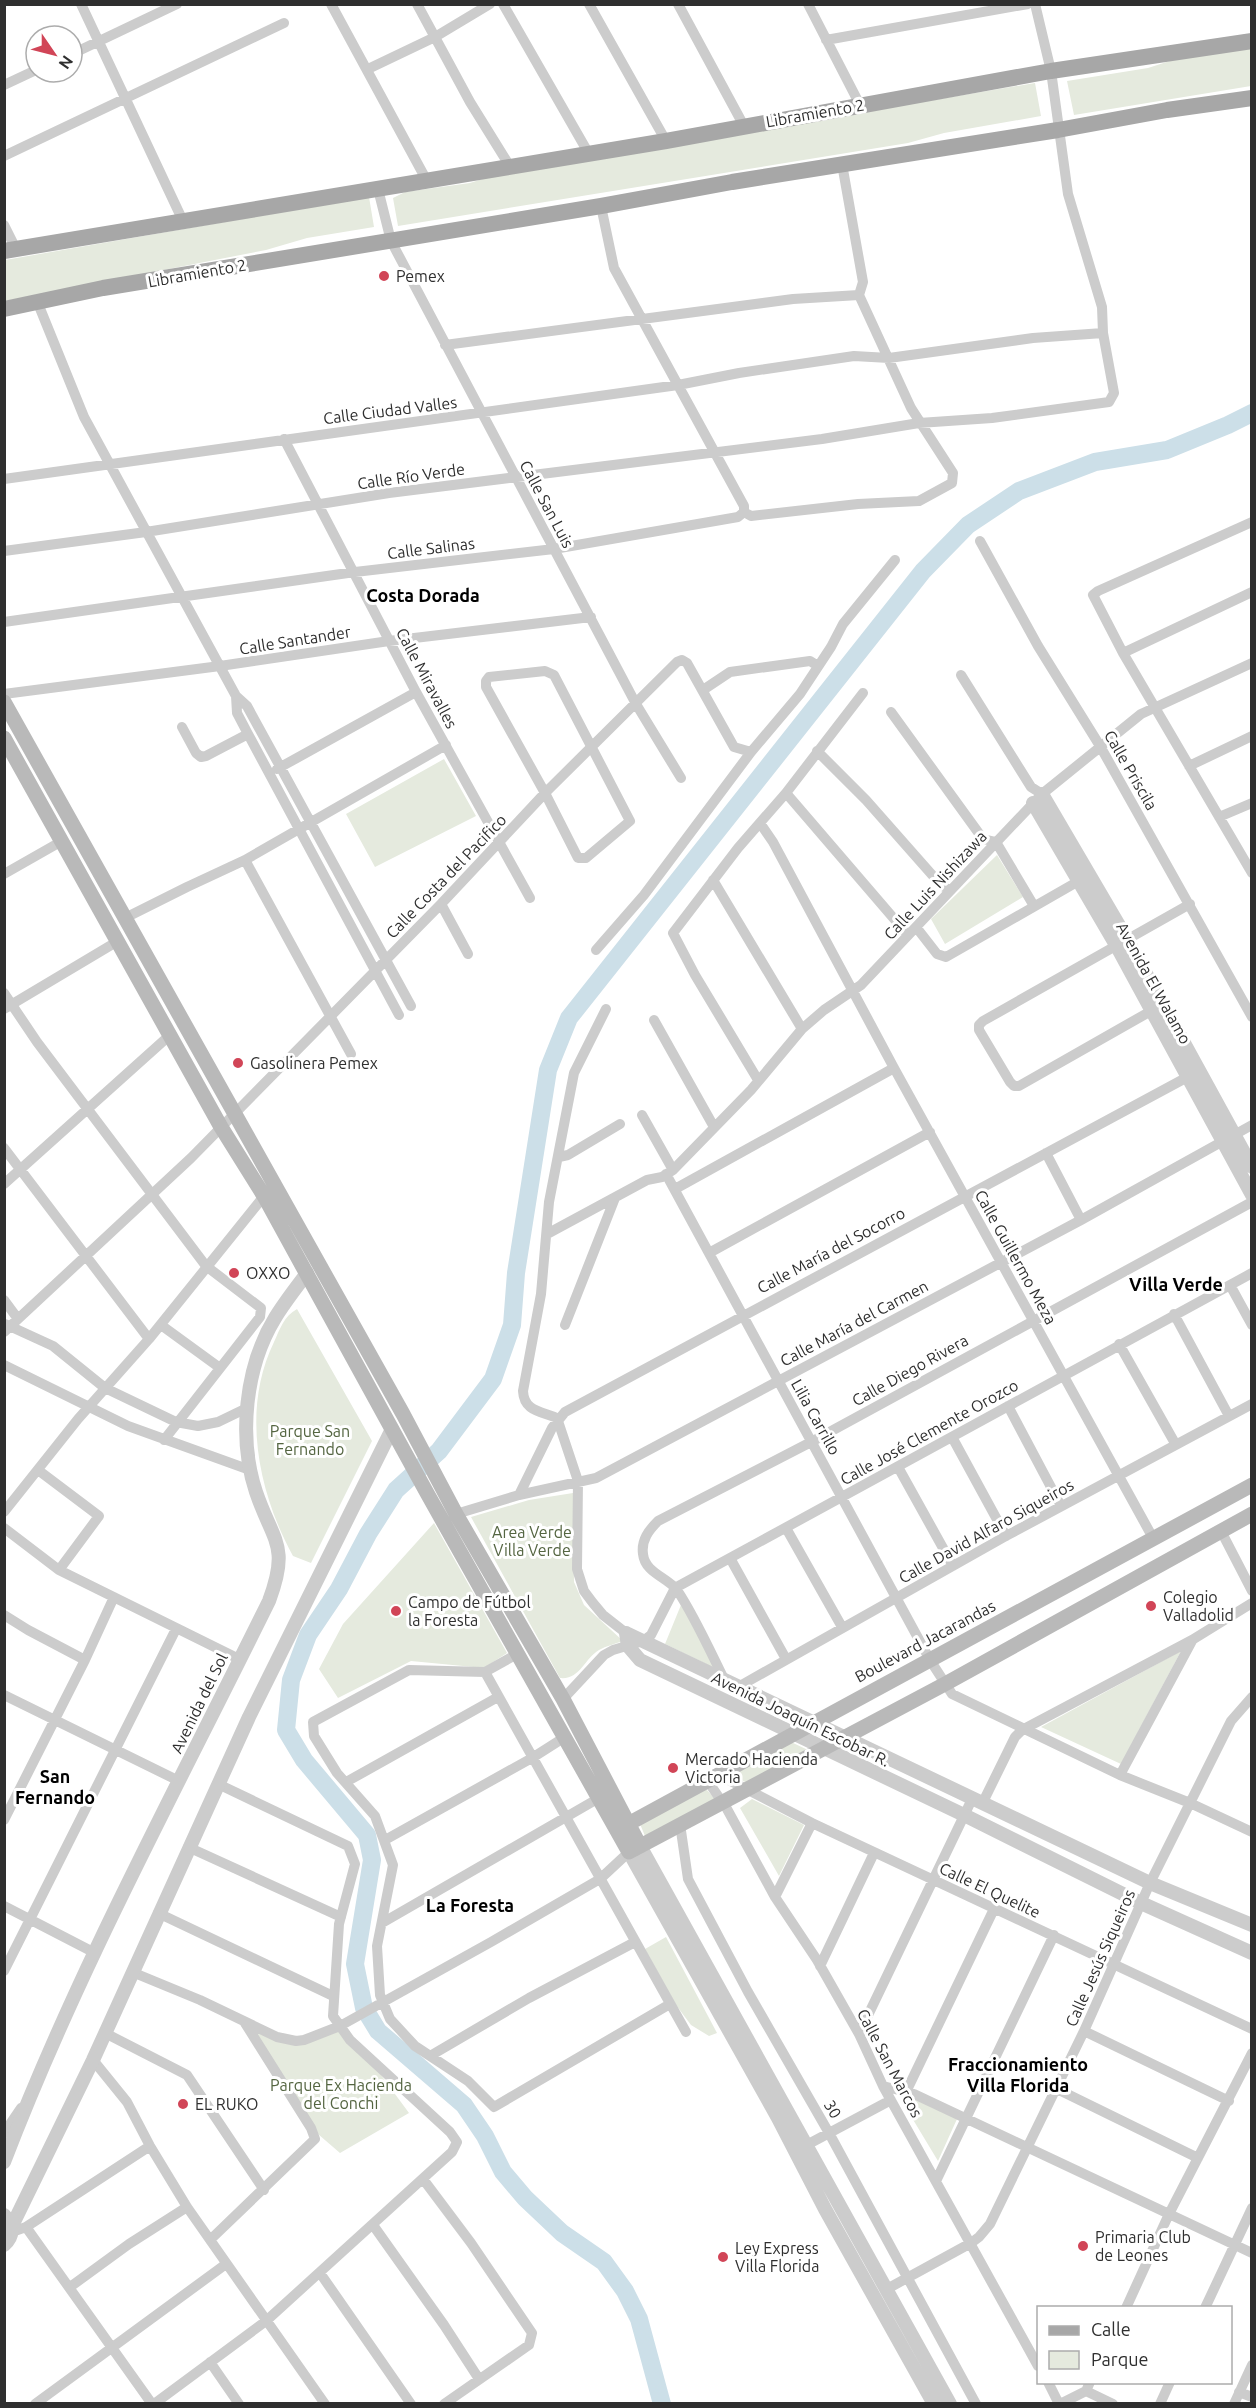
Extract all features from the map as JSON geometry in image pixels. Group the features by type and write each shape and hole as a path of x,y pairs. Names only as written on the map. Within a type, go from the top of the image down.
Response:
{"main road":[{"name":"Libramiento 2","path":"10,250 511,168 1052,71 1251,41"},
{"name":"Libramiento 2","path":"4,309 38,301 842,164 1251,98"},
{"path":"4,702 403,1414 456,1514 563,1700 623,1829 635,1849 945,1684 1251,1514"},
{"path":"6,742 221,1127 264,1196 404,1452 599,1798 623,1829"},
{"name":"Boulevard Jacarandas","path":"623,1829 712,1777 1251,1485"}],"street":[{"path":"81,4 183,221"},
{"path":"84,48 177,4"},
{"path":"331,4 427,181"},
{"path":"417,4 470,102 511,168"},
{"path":"368,69 435,36 490,4"},
{"path":"503,4 589,154"},
{"path":"589,4 666,141"},
{"path":"678,4 744,126"},
{"path":"808,4 860,105"},
{"path":"826,40 1028,4"},
{"path":"1035,4 1052,71 1068,194 1102,307 1103,333"},
{"path":"4,156 284,23"},
{"path":"4,85 24,76"},
{"path":"842,164 863,282 859,295 920,423"},
{"path":"378,189 391,241"},
{"path":"601,206 614,268 744,506 744,512"},
{"path":"4,225 10,250"},
{"name":"Calle San Luis","path":"391,241 636,704 681,778"},
{"path":"445,345 793,299 859,295"},
{"path":"38,301 84,417 236,696 247,706 411,1006"},
{"name":"Calle Ciudad Valles","path":"4,479 678,385 854,356 889,358 1033,338 1103,333"},
{"name":"Calle Río Verde","path":"4,551 146,532 389,493 822,439 920,423 992,418 1109,402 1114,393 1103,333"},
{"name":"Calle Salinas","path":"4,622 355,572 554,549 738,517 744,512 751,516 858,504 919,501 952,483 953,473 920,423"},
{"name":"Calle Miravalles","path":"285,439 416,692 530,898"},
{"path":"1251,522 1098,591 1094,595 1123,653 1251,873"},
{"name":"Calle Priscila","path":"980,541 1038,646 1100,746 1190,904 1251,1017"},
{"path":"596,950 644,895 751,752 800,694 843,624 895,560"},
{"path":"1123,653 1251,592"},
{"name":"Calle Santander","path":"4,694 389,641 591,617"},
{"name":"Calle Costa del Pacifico","path":"6,1328 87,1256 234,1115 441,904 545,793 677,662 682,660 687,663 703,690"},
{"path":"751,752 734,747 703,690 730,672 810,662 818,666"},
{"name":"Calle Luis Nishizawa","path":"669,1172 751,1090 802,1029 861,985 996,842 1035,795 1141,714 1251,663"},
{"path":"550,672 554,675 592,748 630,821 582,859 578,858 486,687 486,681 489,677 550,672"},
{"name":"Avenida El Walamo","path":"961,675 1121,942 1228,1138 1251,1195"},
{"path":"268,773 416,692"},
{"path":"758,1080 695,975 673,933 863,693"},
{"path":"236,696 237,713 298,831 399,1015"},
{"path":"891,712 983,839 996,842 1034,906"},
{"path":"182,727 196,753 201,757 248,734"},
{"path":"1188,766 1251,736"},
{"path":"125,918 245,860 446,745"},
{"path":"817,752 866,800 940,885 949,890"},
{"path":"786,793 912,931 937,954 946,957 1084,878"},
{"path":"1219,817 1251,803"},
{"name":"Calle Guillermo Meza","path":"760,823 773,842 894,1068 1154,1538"},
{"path":"4,874 62,841"},
{"path":"245,860 351,1054"},
{"path":"713,880 802,1029"},
{"path":"441,904 468,954"},
{"path":"1156,1008 1019,1086 1014,1086 979,1030 979,1025 983,1021 1190,904"},
{"path":"8,1007 118,941"},
{"path":"4,993 8,1007 206,1266 261,1308 260,1317 164,1440"},
{"path":"563,1700 604,1655 627,1640 593,1604 584,1591 577,1569 578,1481 557,1418 528,1406 523,1401 548,1234 549,1202 574,1073 606,1009"},
{"path":"654,1020 714,1127"},
{"path":"4,1184 170,1035"},
{"path":"675,1189 894,1068"},
{"name":"Calle María del Socorro","path":"557,1418 742,1315 1192,1074"},
{"name":"Lilia Carrillo","path":"642,1115 675,1189 742,1315 843,1496 930,1660 952,1694 1022,1730 1251,1832"},
{"path":"559,1157 568,1155 620,1124"},
{"name":"Calle María del Carmen","path":"456,1514 519,1495 596,1478 1081,1220 1251,1125"},
{"path":"709,1253 930,1132"},
{"name":"Avenida El Walamo","path":"1228,1138 1251,1167"},
{"path":"4,1148 149,1340"},
{"path":"1046,1153 1081,1220"},
{"path":"548,1234 647,1180 669,1172"},
{"path":"4,1512 88,1407 149,1340 264,1196"},
{"path":"565,1326 615,1198"},
{"name":"Calle Diego Rivera","path":"675,1588 654,1573 643,1556 643,1543 658,1521 813,1441 1251,1202"},
{"name":"Avenida del Sol","path":"4,2133 30,2096 95,1953 269,1601 277,1579 280,1558 276,1540 256,1492 250,1470 247,1407 252,1376 261,1345 274,1318 307,1273"},
{"name":"Calle José Clemente Orozco","path":"675,1588 1251,1273"},
{"path":"1230,1285 1251,1325"},
{"path":"4,1300 18,1319"},
{"path":"1174,1314 1229,1416"},
{"path":"160,1325 220,1368"},
{"path":"6,1328 53,1346 105,1388 176,1422 198,1426 218,1422 247,1407"},
{"path":"1119,1344 1176,1445"},
{"path":"4,1365 88,1407 164,1440 250,1470"},
{"name":"Calle David Alfaro Siqueiros","path":"731,1684 786,1659 1006,1536 1251,1404"},
{"path":"1008,1406 1061,1506"},
{"path":"4,2245 9,2225 93,2060 188,1846 392,1429 403,1414"},
{"path":"519,1495 557,1418"},
{"path":"952,1437 1006,1536"},
{"path":"898,1467 953,1566"},
{"path":"38,1470 99,1516 59,1570"},
{"path":"4,1528 59,1570 239,1659"},
{"path":"786,1528 842,1627"},
{"path":"1221,1531 1251,1591"},
{"path":"730,1558 786,1659"},
{"path":"644,1641 651,1635 675,1588"},
{"path":"675,1588 731,1684"},
{"path":"4,1820 56,1719 114,1597"},
{"path":"859,2034 964,1815 978,1800 1015,1737 1022,1730 1192,1640 1251,1603"},
{"path":"4,1615 85,1660"},
{"path":"4,1971 176,1629"},
{"name":"Avenida Joaquín Escobar R.","path":"627,1640 644,1641 1150,1883 1251,1925"},
{"name":"Avenida Joaquín Escobar R.","path":"627,1640 640,1660 964,1815 1141,1903 1251,1953"},
{"path":"1120,1775 1192,1640"},
{"path":"519,1653 485,1672 410,1670 313,1722 314,1736 346,1782 375,1816 393,1865 377,1946 379,2004 415,2046 468,2081 494,2107 670,2004"},
{"path":"485,1672 686,2032"},
{"path":"4,1695 179,1781"},
{"path":"346,1782 498,1696"},
{"name":"Calle Jesús Siqueiros","path":"887,2289 971,2243 990,2224 1057,2089 1150,1883 1231,1721 1251,1697"},
{"path":"385,1840 532,1758 565,1737"},
{"name":"Calle El Quelite","path":"712,1777 748,1790 874,1853 994,1910 1054,1935 1251,2029"},
{"name":"Calle San Marcos","path":"712,1777 722,1802 775,1897 820,1966 859,2034 883,2086 1037,2364"},
{"path":"26,2227 153,2403 266,2321 423,2179 456,2146 455,2137 350,2040 344,2023 333,2016 341,1917 355,1864 348,1846 218,1784"},
{"path":"382,1923 599,1798"},
{"path":"775,1897 812,1823"},
{"name":"30","path":"680,1824 688,1879 748,1992 829,2133 976,2403"},
{"path":"188,1846 341,1917"},
{"path":"132,1972 200,2000 277,2037 296,2041 319,2035 344,2023 600,1879 635,1849"},
{"path":"635,1849 807,2144 950,2403"},
{"path":"635,1849 794,2152 934,2403"},
{"path":"820,1966 874,1853"},
{"path":"4,1906 95,1953"},
{"path":"906,2092 994,1910"},
{"path":"158,1913 333,1996"},
{"path":"936,2181 1054,1935"},
{"path":"430,2056 529,1998 635,1942"},
{"path":"210,2240 313,2144 315,2134 245,2023"},
{"path":"1084,2031 1229,2101"},
{"path":"105,2033 187,2075 264,2190"},
{"path":"1126,2306 1169,2214 1229,2101 1251,2053"},
{"path":"93,2060 127,2102 150,2146 187,2207 325,2403"},
{"path":"883,2086 906,2092 1251,2253"},
{"path":"1057,2089 1198,2158"},
{"path":"4,2162 30,2096"},
{"path":"794,2152 891,2100"},
{"path":"9,2225 26,2227 150,2146"},
{"path":"423,2179 471,2243 532,2333 529,2345 444,2403"},
{"path":"70,2287 129,2244 187,2207"},
{"path":"1205,2306 1251,2208"},
{"path":"373,2225 479,2379"},
{"path":"35,2403 113,2349 226,2264"},
{"path":"320,2273 411,2403"},
{"path":"210,2362 239,2403"},
{"path":"1234,2403 1251,2365"},
{"path":"1049,2384 1060,2403 1088,2387 1113,2403"},
{"path":"1160,2403 1169,2384"},
{"path":"1239,2392 1251,2397"}],"green space":[{"path":"1251,46 1251,86 1074,115 1067,81 1148,68 1182,57"},
{"path":"1035,83 1041,116 944,133 908,143 398,226 393,198 405,192 470,183 501,173"},
{"path":"369,197 374,227 307,238 266,250 5,301 5,260"},
{"path":"444,759 476,816 375,867 346,814"},
{"path":"997,855 1023,897 945,944 931,919"},
{"name":"Parque San Fernando","path":"297,1309 372,1441 311,1563 293,1556 281,1531 263,1478 256,1423 258,1395 264,1368 283,1323"},
{"name":"Area Verde Villa Verde","path":"573,1493 574,1582 584,1605 623,1641 599,1650 572,1676 560,1678 471,1517 529,1500"},
{"path":"434,1523 507,1653 484,1668 411,1661 338,1698 319,1669 343,1624"},
{"path":"683,1600 725,1673 665,1644"},
{"path":"1181,1651 1121,1764 1041,1727"},
{"path":"791,1742 808,1750 747,1783 729,1774"},
{"path":"706,1789 716,1800 645,1836 640,1824"},
{"path":"752,1799 804,1825 779,1876 740,1808"},
{"path":"666,1937 717,2033 709,2036 691,2025 676,2005 645,1949"},
{"name":"Parque Ex Hacienda del Conchi","path":"245,2023 288,2040 341,2028 367,2056 409,2113 340,2153 311,2128"},
{"path":"910,2096 957,2119 938,2161 903,2103"}],"waterway":[{"path":"662,2404 639,2319 625,2291 604,2262 562,2233 525,2198 503,2172 485,2136 464,2105 378,2031 364,2008 355,1964 372,1860 367,1835 304,1760 286,1730 291,1680 308,1635 339,1589 368,1534 396,1490 439,1451 493,1379 512,1325 516,1273 548,1070 569,1018 923,571 968,525 1019,491 1095,462 1167,450 1252,413"}],"place":[{"name":"Pemex","path":"384,276"},
{"name":"Gasolinera Pemex","path":"238,1063"},
{"name":"OXXO","path":"234,1273"},
{"name":"Colegio Valladolid","path":"1151,1606"},
{"name":"Campo de Fútbol la Foresta","path":"396,1611"},
{"name":"Mercado Hacienda Victoria","path":"673,1768"},
{"name":"EL RUKO","path":"183,2104"},
{"name":"Primaria Club de Leones","path":"1083,2246"},
{"name":"Ley Express Villa Florida","path":"723,2257"}],"district":[{"name":"Costa Dorada","path":"423,595"},
{"name":"Villa Verde","path":"1176,1284"},
{"name":"San Fernando","path":"55,1786"},
{"name":"La Foresta","path":"470,1905"},
{"name":"Fraccionamiento Villa Florida","path":"1018,2074"}]}
